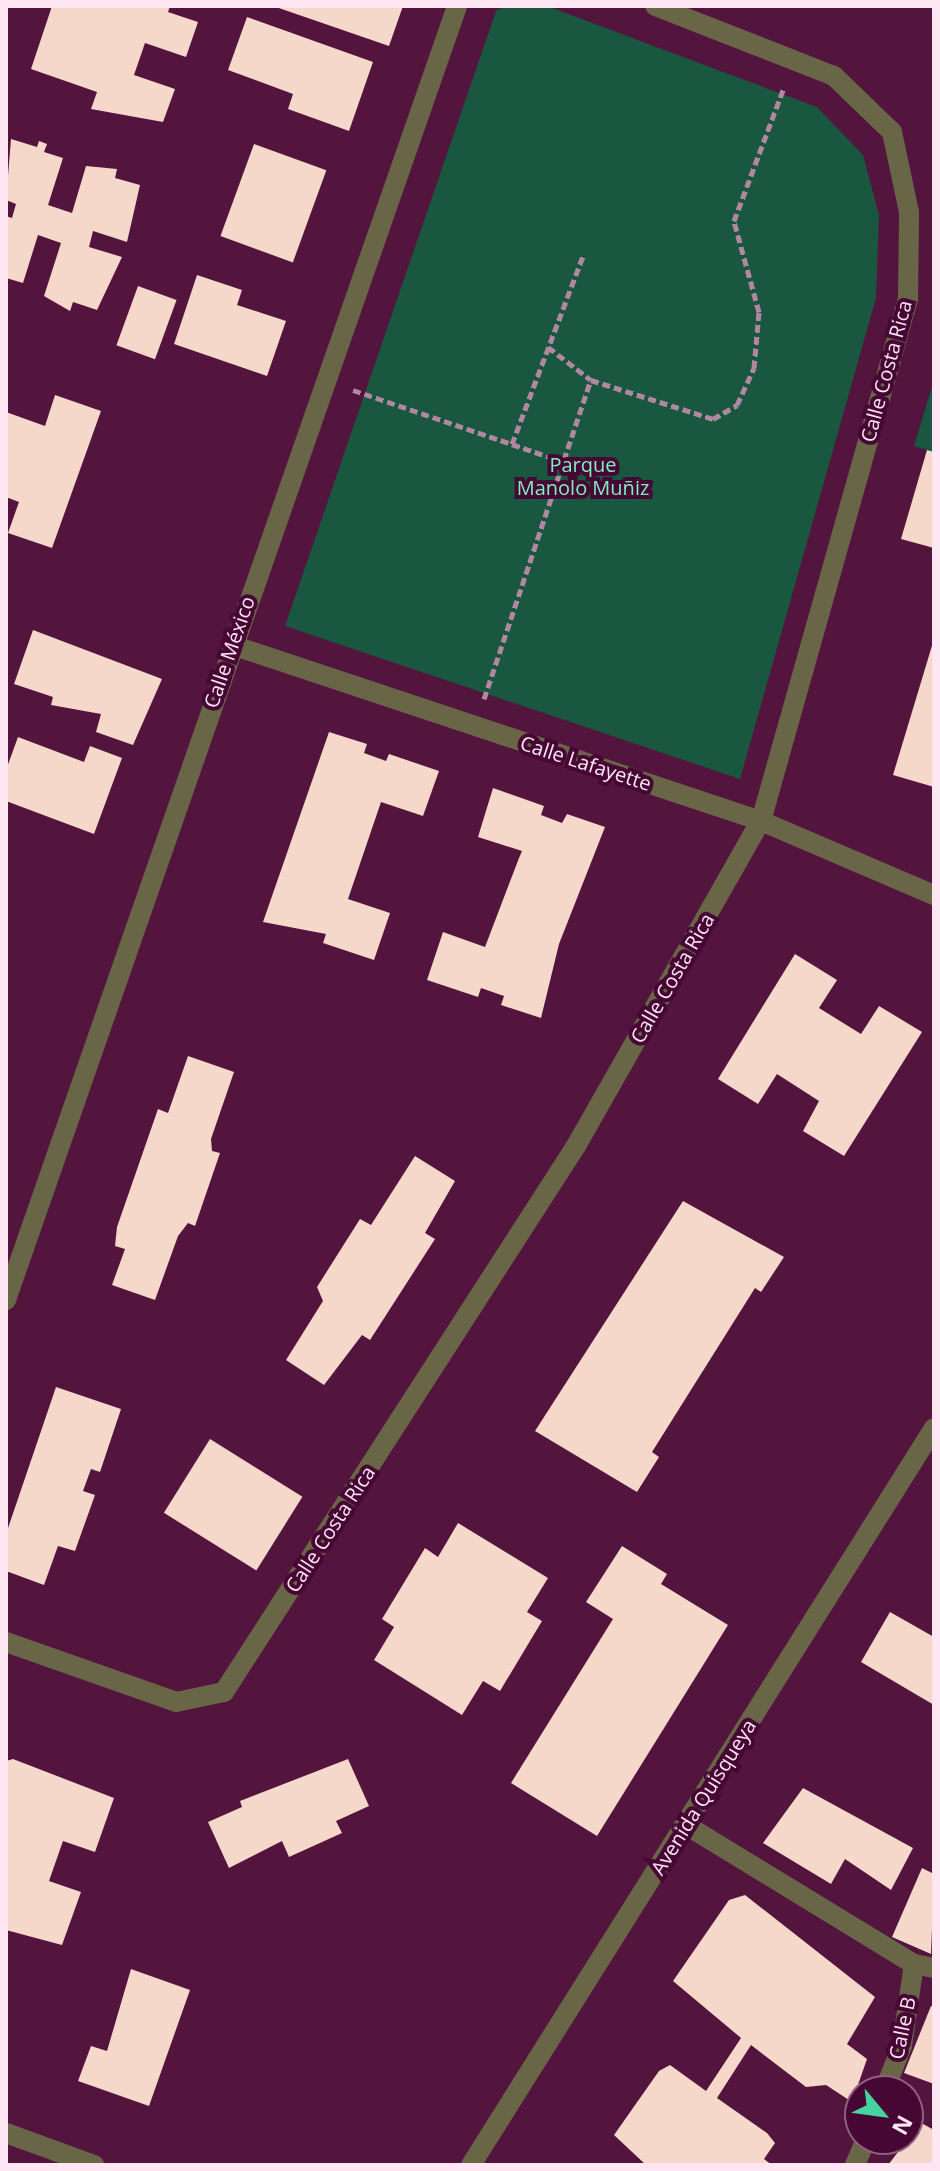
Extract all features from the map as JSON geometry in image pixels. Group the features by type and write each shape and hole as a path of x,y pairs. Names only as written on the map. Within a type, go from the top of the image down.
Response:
{"street":[{"name":"Calle México","path":"6,1300 457,6"},
{"path":"655,6 793,60"},
{"name":"Calle Costa Rica","path":"6,1642 176,1702 224,1692 576,1146 761,821 908,299 909,212 892,132 834,76 793,60"},
{"name":"Calle Lafayette","path":"232,645 761,821 934,895"},
{"name":"Avenida Quisqueya","path":"471,2165 934,1428"},
{"path":"686,1825 924,1966"},
{"name":"Calle B","path":"890,2075 902,2046 924,1966"},
{"path":"6,2133 94,2165"}],"path":[{"path":"548,347 591,380 713,419 737,405 754,368 759,312 734,221 793,60"},
{"path":"512,444 583,256"},
{"path":"325,380 564,462"},
{"path":"476,726 591,380"}],"green space":[{"name":"Parque Manolo Muñiz","path":"506,6 547,6 817,107 863,155 879,215 876,298 740,779 285,626 496,11"},
{"path":"934,380 934,452 914,446"}],"building":[{"path":"52,6 170,6 168,12 198,22 186,57 145,43 134,75 175,89 163,122 91,109 97,92 31,69"},
{"path":"273,6 403,6 389,46"},
{"path":"247,17 373,62 349,131 288,109 293,94 228,70"},
{"path":"11,139 37,147 39,141 47,144 44,152 63,158 48,205 72,213 86,166 117,169 115,178 140,185 127,242 93,231 89,247 122,257 97,310 73,302 70,311 44,296 61,243 38,235 23,283 6,278 6,216 12,218 16,204 6,200"},
{"path":"254,144 326,170 293,262 220,236"},
{"path":"197,275 242,290 237,305 286,321 267,376 174,344"},
{"path":"138,286 177,300 155,359 116,345"},
{"path":"55,395 101,411 52,548 8,533 19,502 6,497 6,412 45,426"},
{"path":"927,450 934,452 934,548 901,539"},
{"path":"33,630 162,679 133,745 96,732 101,714 51,705 53,697 14,684"},
{"path":"934,639 934,787 893,775"},
{"path":"329,732 367,744 364,753 386,761 389,754 439,771 423,816 381,802 348,899 390,913 374,960 323,943 326,934 263,922"},
{"path":"18,737 84,762 90,746 122,758 94,834 6,801 6,770"},
{"path":"493,788 544,806 541,815 562,823 567,814 605,827 559,944 541,1018 501,1005 504,996 481,988 478,997 427,980 443,932 485,947 522,851 478,837"},
{"path":"795,954 837,980 819,1008 861,1034 879,1006 922,1032 844,1156 803,1131 819,1101 777,1074 758,1104 718,1079"},
{"path":"188,1056 234,1072 211,1139 212,1151 220,1153 195,1226 188,1223 178,1236 155,1300 112,1285 125,1249 115,1246 117,1227 158,1109 168,1113"},
{"path":"415,1156 455,1181 425,1233 435,1239 370,1340 362,1335 324,1385 286,1360 323,1301 317,1287 360,1219 371,1225"},
{"path":"683,1201 784,1257 761,1292 755,1288 652,1452 659,1457 637,1492 535,1431"},
{"path":"56,1387 121,1409 100,1472 91,1469 83,1491 95,1495 75,1551 58,1546 44,1585 6,1571 6,1534"},
{"path":"210,1439 302,1497 256,1571 164,1513"},
{"path":"458,1523 548,1578 527,1612 542,1621 500,1691 483,1681 462,1715 374,1660 394,1627 382,1619 425,1548 438,1557"},
{"path":"622,1546 667,1574 661,1584 728,1625 597,1836 511,1783 613,1619 586,1602"},
{"path":"890,1612 934,1637 934,1705 861,1662"},
{"path":"13,1759 114,1798 95,1852 63,1841 49,1881 81,1892 62,1945 6,1930 6,1761"},
{"path":"348,1759 369,1806 336,1821 342,1833 289,1857 282,1841 229,1868 208,1822 242,1807 240,1801"},
{"path":"803,1788 913,1848 891,1890 845,1859 831,1884 763,1843"},
{"path":"922,1868 934,1874 931,1954 892,1937"},
{"path":"745,1895 875,1997 847,2044 867,2059 861,2075 844,2075 844,2097 826,2085 806,2087 751,2045 717,2098 767,2133 775,2143 764,2159 772,2165 646,2165 614,2135 659,2071 670,2065 706,2091 741,2038 673,1981 729,1900"},
{"path":"131,1969 190,1990 149,2106 78,2081 91,2046 107,2051"},
{"path":"931,2006 934,2007 934,2084 924,2080 924,2075 904,2073"},
{"path":"924,2125 934,2130 934,2165 888,2165 896,2155 924,2155"}]}
